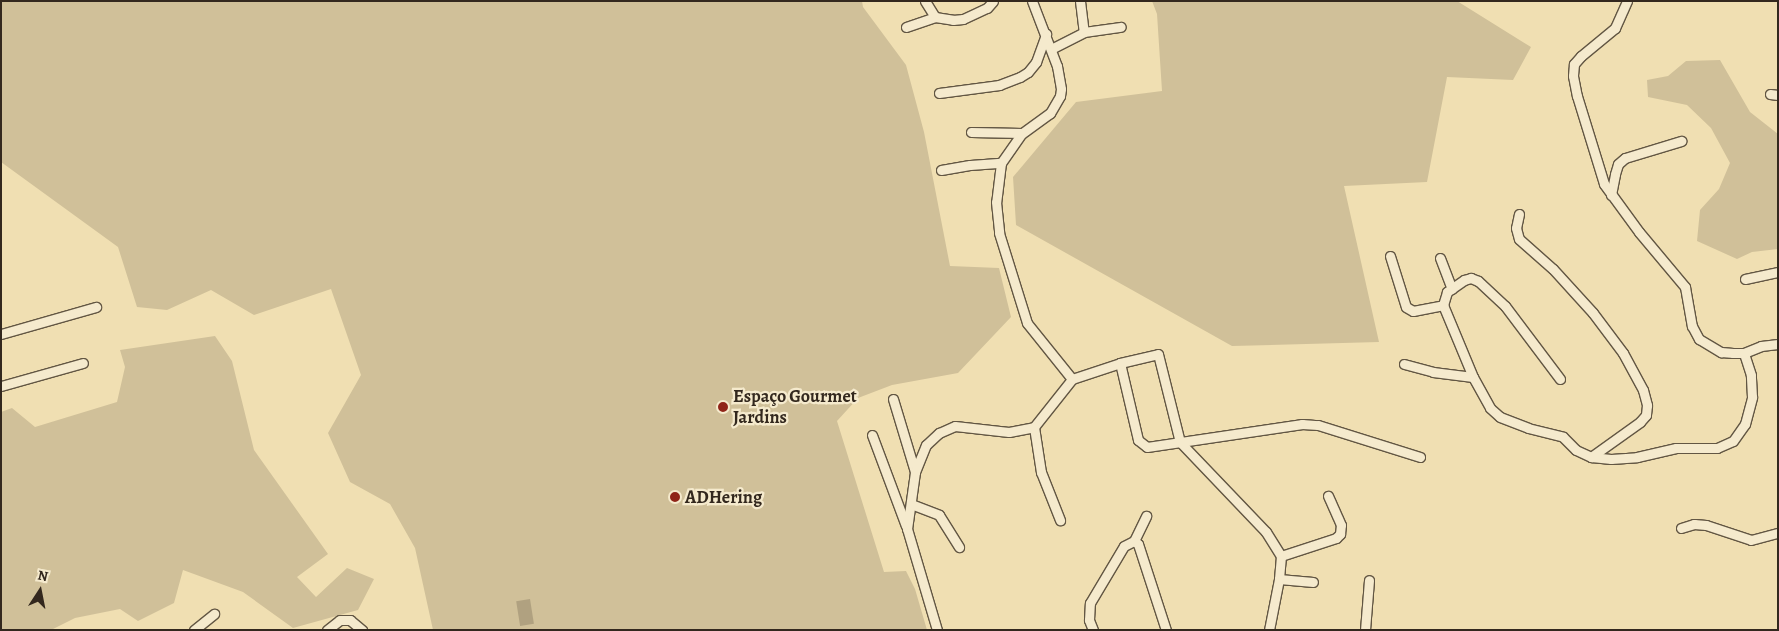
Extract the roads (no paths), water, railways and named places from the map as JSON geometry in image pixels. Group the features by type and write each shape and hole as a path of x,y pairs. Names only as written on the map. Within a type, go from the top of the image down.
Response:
{"street":[{"path":"925,1 935,16"},
{"path":"906,27 935,16 953,20 963,19 987,8 993,1"},
{"path":"1032,1 1046,34 1061,82 1060,96 1044,119 1022,133 1001,163 996,202 999,234 1020,307 1027,323 1072,379"},
{"path":"1080,1 1084,32"},
{"path":"1627,1 1615,28 1574,64 1573,76 1598,171 1611,194 1686,287 1689,294 1692,326 1699,339 1721,352 1744,353 1760,346 1778,344"},
{"path":"1051,49 1084,32 1122,27"},
{"path":"939,93 999,85 1020,77 1028,72 1036,62 1046,34"},
{"path":"971,132 1022,133"},
{"path":"1611,194 1614,174 1618,164 1625,158 1681,141"},
{"path":"941,170 970,165 1001,163"},
{"path":"1519,214 1516,228 1519,238 1553,269 1593,314 1623,353 1643,390 1647,405 1646,415 1640,422 1591,456"},
{"path":"1390,256 1406,307 1413,310 1443,304"},
{"path":"1440,258 1452,289"},
{"path":"1745,279 1778,272"},
{"path":"1560,379 1505,306 1478,281 1471,278 1464,280 1443,297 1443,304 1472,377 1490,408 1500,416 1528,428 1563,437 1576,450 1591,456 1612,459 1637,457 1676,448 1717,448 1733,441 1745,424 1752,397 1751,375 1744,353"},
{"path":"1,334 96,307"},
{"path":"907,529 915,472 926,445 939,433 954,426 1009,432 1034,426 1072,379 1120,363 1158,354 1180,442 1266,532 1281,556 1279,579 1269,630"},
{"path":"1,386 83,363"},
{"path":"1120,363 1138,440 1147,447 1302,424 1318,425 1420,457"},
{"path":"1404,364 1433,372 1472,377"},
{"path":"893,399 915,472"},
{"path":"1034,426 1041,472 1060,520"},
{"path":"872,435 907,529 937,630"},
{"path":"1281,556 1340,534 1341,526 1328,496"},
{"path":"911,504 939,515 959,547"},
{"path":"1092,630 1089,620 1090,603 1124,546 1134,541 1146,516"},
{"path":"1681,528 1694,524 1706,526 1751,540 1778,533"},
{"path":"1134,541 1138,544 1166,630"},
{"path":"1279,579 1313,582"},
{"path":"1364,630 1368,580"},
{"path":"194,630 214,614"},
{"path":"327,630 340,620 350,620 362,630"}],"place":[{"name":"Espaço Gourmet Jardins","path":"723,407"},
{"name":"ADHering","path":"675,497"}]}
